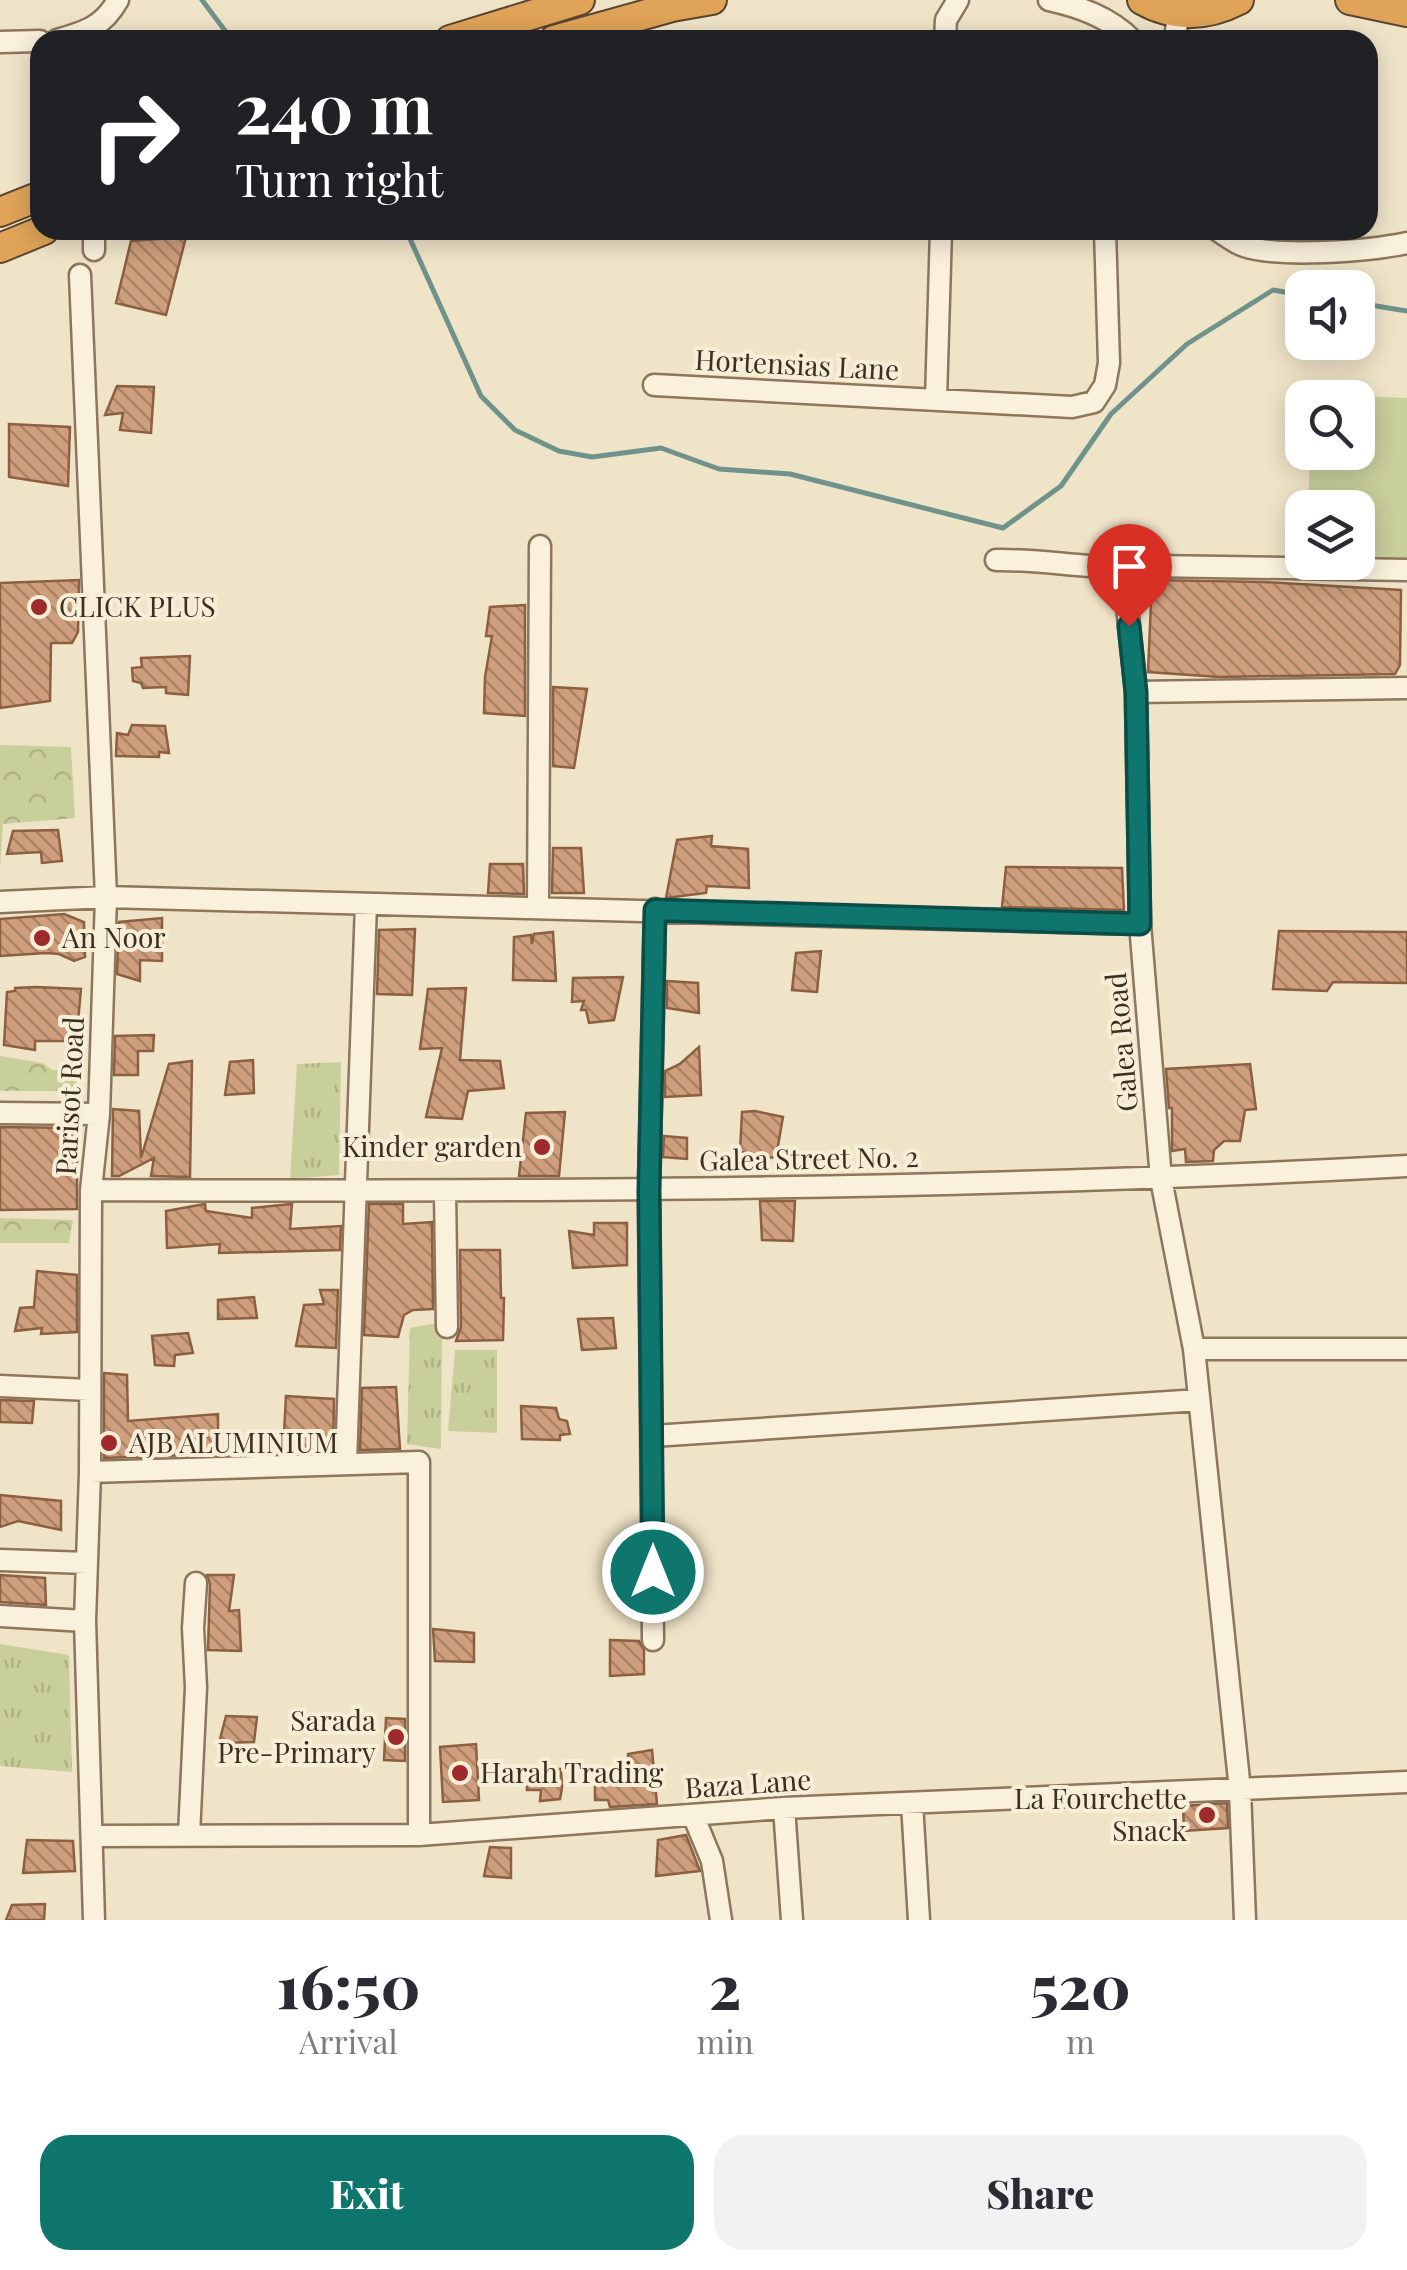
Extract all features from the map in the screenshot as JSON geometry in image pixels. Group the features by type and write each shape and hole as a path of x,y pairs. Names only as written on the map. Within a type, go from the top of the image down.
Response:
{"highway":[{"path":"482,30 580,0"},
{"path":"590,30 712,0"},
{"path":"1142,0 1176,27 1239,0"},
{"path":"1350,0 1407,12"},
{"path":"0,212 30,200"},
{"path":"0,248 30,236"}],"street":[{"path":"93,30 118,0"},
{"path":"946,30 946,20 958,0"},
{"path":"1048,0 1076,6 1121,30"},
{"path":"0,42 30,41"},
{"name":"Hortensias Lane","path":"936,400 940,240"},
{"name":"Hortensias Lane","path":"654,385 1072,407 1094,402 1105,385 1109,364 1105,240"},
{"path":"1234,240 1276,252 1407,243"},
{"name":"Parisot Road","path":"80,275 106,898 92,1190 85,1620 94,1920"},
{"path":"538,907 540,546"},
{"path":"996,560 1123,570 1153,566 1407,570"},
{"name":"Galea Road","path":"1123,570 1136,692 1140,924 1160,1179 1194,1348 1240,1790 1246,1920"},
{"path":"1136,692 1407,688"},
{"path":"0,902 106,898 1140,924"},
{"path":"346,1462 366,904"},
{"path":"654,1640 649,1190 655,910"},
{"path":"0,1114 98,1114"},
{"name":"Galea Street No. 2","path":"92,1190 649,1190 1160,1179 1407,1166"},
{"path":"445,1192 447,1327"},
{"path":"1194,1348 1407,1349"},
{"path":"0,1386 89,1390"},
{"path":"652,1436 1199,1400"},
{"path":"90,1472 420,1462 419,1835"},
{"path":"0,1560 87,1562"},
{"path":"189,1836 196,1706 196,1583"},
{"path":"0,1616 85,1620"},
{"name":"Baza Lane","path":"92,1836 419,1835 784,1808 1407,1782"},
{"path":"912,1803 919,1920"},
{"path":"784,1808 792,1920"},
{"path":"692,1815 712,1861 721,1920"}],"green space":[{"path":"1375,397 1407,398 1407,563 1375,562 1375,490 1309,490 1309,470 1375,470"},
{"path":"0,745 71,747 75,818 3,824 0,870"},
{"path":"0,1056 43,1063 52,1070 79,1069 80,1091 0,1091"},
{"path":"341,1062 339,1175 290,1179 297,1064"},
{"path":"0,1218 73,1220 69,1243 0,1243"},
{"path":"442,1322 441,1449 407,1444 410,1328"},
{"path":"455,1350 497,1350 497,1433 448,1431"},
{"path":"0,1644 69,1655 72,1772 0,1766"}],"building":[{"path":"185,240 166,315 116,303 131,241"},
{"path":"117,386 154,387 151,433 120,430 123,413 105,415"},
{"path":"9,424 70,427 68,486 9,477"},
{"name":"CLICK PLUS","path":"79,580 78,632 72,643 51,643 50,701 0,708 0,583"},
{"path":"1152,580 1401,590 1400,665 1395,674 1219,677 1148,672"},
{"path":"525,605 525,716 484,713 492,636 486,636 490,607"},
{"path":"190,656 188,695 166,693 166,687 143,688 133,681 132,668 142,667 141,658"},
{"path":"553,687 587,689 574,768 553,766"},
{"path":"132,725 165,726 169,753 159,752 159,757 116,756 117,733 128,735"},
{"path":"58,830 62,861 42,863 41,852 7,854 13,831"},
{"path":"712,836 711,846 748,849 749,888 707,886 706,893 666,898 677,840"},
{"path":"553,848 581,848 584,893 552,893"},
{"path":"490,864 523,864 524,894 488,893"},
{"path":"1006,867 1122,868 1124,910 1002,907"},
{"name":"An Noor","path":"64,914 84,922 85,957 74,961 46,953 0,956 0,919"},
{"path":"162,918 162,961 140,960 140,981 117,974 119,922"},
{"path":"415,929 412,995 377,994 379,930"},
{"path":"1279,931 1407,932 1407,983 1333,982 1327,991 1273,989"},
{"path":"553,932 556,981 513,980 514,937 531,935 532,944 534,934"},
{"path":"821,951 817,992 792,990 796,953"},
{"path":"623,977 614,1020 589,1023 586,1010 581,1010 584,1001 572,1002 573,978"},
{"path":"667,981 698,983 699,1013 667,1008"},
{"path":"36,987 81,989 80,1041 35,1041 35,1050 4,1045 7,992"},
{"path":"466,988 460,1060 500,1061 504,1088 468,1091 462,1119 426,1117 442,1048 420,1049 428,989"},
{"path":"154,1035 153,1051 138,1051 138,1075 114,1075 115,1036"},
{"path":"699,1047 701,1095 665,1097 665,1071"},
{"path":"253,1060 254,1093 225,1095 230,1062"},
{"path":"192,1061 190,1177 151,1176 154,1158 112,1176 113,1109 139,1111 141,1158 169,1064"},
{"path":"1250,1064 1256,1109 1245,1110 1240,1141 1224,1141 1214,1150 1213,1161 1186,1162 1185,1149 1172,1151 1172,1108 1166,1069"},
{"name":"Kinder garden","path":"565,1112 559,1176 519,1176 526,1113"},
{"path":"742,1112 783,1117 776,1157 752,1159 751,1153 740,1152"},
{"path":"0,1127 77,1128 77,1209 0,1210"},
{"path":"664,1136 687,1138 687,1159 663,1157"},
{"path":"760,1201 795,1201 793,1241 762,1240"},
{"path":"205,1204 206,1211 252,1218 252,1208 292,1204 290,1229 341,1226 340,1250 219,1253 220,1244 167,1248 166,1211"},
{"path":"369,1204 403,1204 403,1224 432,1222 433,1309 413,1310 404,1315 398,1337 364,1335"},
{"path":"594,1223 627,1223 627,1265 573,1268 569,1231 594,1235"},
{"path":"460,1250 500,1250 503,1340 456,1341 461,1327"},
{"path":"37,1271 77,1275 77,1332 41,1334 42,1328 15,1331 20,1308 34,1307"},
{"path":"320,1290 338,1290 336,1348 296,1346 304,1305 324,1304"},
{"path":"254,1297 257,1318 218,1319 218,1300"},
{"path":"613,1318 616,1348 582,1350 578,1319"},
{"path":"188,1333 193,1353 175,1355 174,1366 155,1365 152,1336"},
{"path":"104,1373 127,1375 128,1421 218,1414 218,1454 104,1458"},
{"path":"396,1387 400,1449 360,1450 362,1388"},
{"path":"286,1396 334,1399 333,1451 283,1452"},
{"path":"0,1400 34,1401 32,1423 0,1422"},
{"path":"521,1406 556,1408 559,1419 567,1421 570,1434 560,1435 560,1440 522,1439"},
{"path":"0,1495 61,1501 61,1530 18,1521 0,1527"},
{"path":"0,1575 45,1578 46,1605 0,1602"},
{"path":"207,1575 234,1575 229,1611 239,1610 241,1651 208,1650"},
{"path":"433,1629 474,1633 474,1662 435,1661"},
{"path":"610,1640 639,1641 644,1650 644,1674 610,1676"},
{"path":"226,1716 257,1717 254,1742 219,1743"},
{"name":"Sarada Pre-Primary","path":"386,1718 405,1719 405,1761 384,1760"},
{"name":"Harah Trading","path":"476,1744 479,1800 443,1802 440,1747"},
{"path":"652,1750 657,1804 610,1807 608,1800 595,1800 595,1780 630,1775 628,1754"},
{"path":"526,1768 561,1769 560,1799 540,1801 541,1790 527,1790"},
{"name":"La Fourchette Snack","path":"1227,1803 1228,1828 1184,1831 1183,1806"},
{"path":"686,1835 700,1871 656,1876 658,1840"},
{"path":"27,1840 73,1841 75,1871 23,1873"},
{"path":"490,1847 511,1848 511,1878 484,1876"},
{"path":"45,1904 44,1920 6,1920 12,1905"}],"waterway":[{"path":"202,0 224,30"},
{"path":"411,240 481,396 515,430 559,451 592,457 661,448 719,469 790,474 1003,528 1061,486 1111,414 1187,344 1273,290 1285,292"},
{"path":"1375,306 1407,311"}],"place":[{"name":"CLICK PLUS","path":"39,607"},
{"name":"An Noor","path":"42,938"},
{"name":"Kinder garden","path":"542,1147"},
{"name":"AJB ALUMINIUM","path":"109,1443"},
{"name":"Sarada Pre-Primary","path":"396,1737"},
{"name":"Harah Trading","path":"460,1773"},
{"name":"La Fourchette Snack","path":"1207,1815"}],"route":[{"path":"653,1572 649,1190 655,910 1140,924 1136,692 1129,626"}]}
